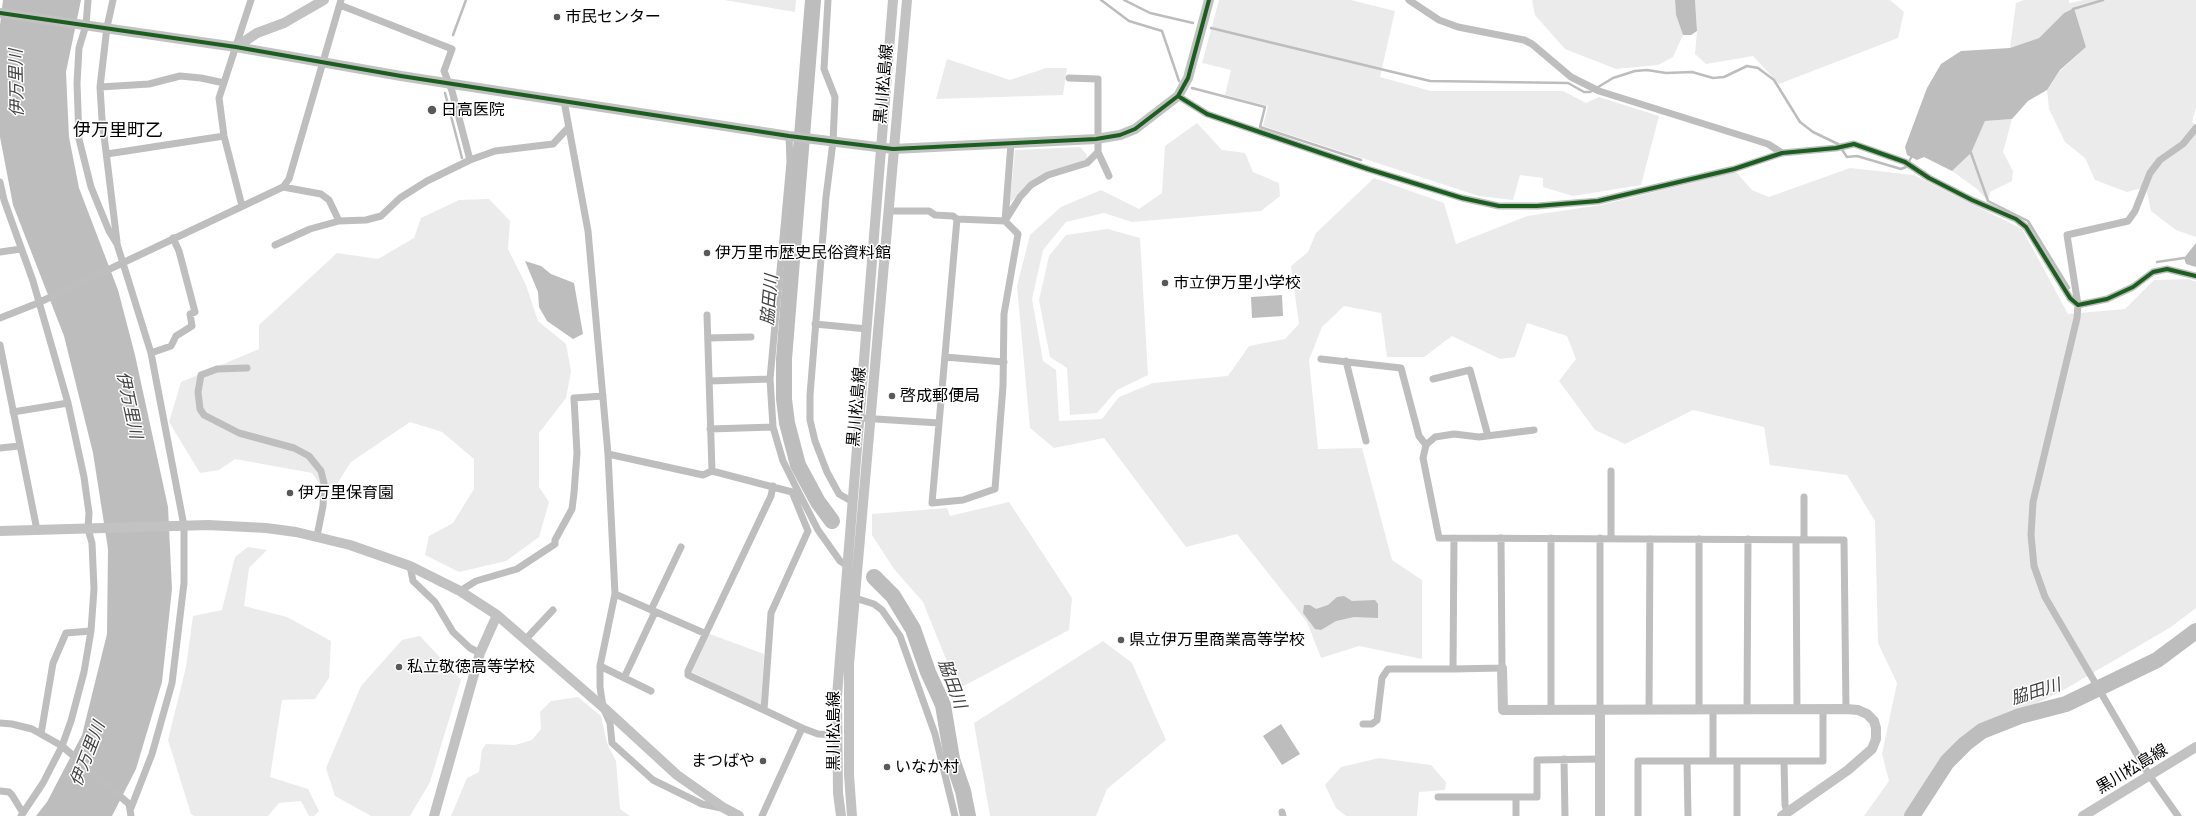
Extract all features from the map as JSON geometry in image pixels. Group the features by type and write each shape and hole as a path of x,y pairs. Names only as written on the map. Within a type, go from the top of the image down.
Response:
{"street":[{"path":"88,0 86,24 79,48 77,84 79,139 91,187 109,231 117,244"},
{"path":"0,723 12,724 41,734 64,748 131,809 152,754 172,683 184,583 181,526 151,353 120,263 117,244 102,119 100,87 107,27 113,0"},
{"path":"242,206 224,136 220,98 251,0"},
{"path":"236,47 257,33 284,23 324,0"},
{"path":"828,0 824,69 834,97 833,142 826,197 810,395 810,420 815,441 830,477 839,494 853,502"},
{"name":"黒川松島線","path":"841,816 838,793 837,696 893,0"},
{"name":"黒川松島線","path":"852,816 848,718 849,664 907,0"},
{"path":"0,13 107,27 236,47 448,83 789,136 893,149 1096,139 1120,135 1135,129 1178,96 1188,78 1209,0"},
{"path":"1409,0 1439,20 1458,27 1524,40 1532,44 1571,77 1590,88 1768,144 1782,153"},
{"path":"0,318 39,302 283,187 289,179 340,3 452,49 444,71 452,91 470,160"},
{"path":"100,87 149,84 180,76 201,78 224,83"},
{"path":"1069,78 1098,79 1096,139 1098,152 1109,176"},
{"path":"1178,96 1207,114 1256,131 1368,169 1462,198 1499,206 1537,206 1598,201 1734,169 1782,153 1836,148 1854,144 1908,164 1929,178 1972,200 2016,219 2026,227 2070,298 2078,305"},
{"path":"564,101 568,128 584,202 588,231 608,454 615,594 600,666 600,687 603,707 610,723 612,743 653,780 702,804 724,808"},
{"path":"275,245 310,229 339,221 366,220 381,216 400,198 427,181 470,160 495,151 553,144 568,128"},
{"path":"2178,816 2149,775 2045,597 2034,566 2031,535 2033,502 2077,318 2078,305 2067,234 2128,221 2135,211 2150,173 2160,160 2183,144 2196,128"},
{"path":"107,154 224,136"},
{"path":"764,710 771,613 808,531 783,462 773,427 770,379 790,162 789,136"},
{"path":"1006,221 1011,143"},
{"path":"1006,221 1020,197 1032,185 1048,176 1088,163 1098,152"},
{"path":"0,182 4,200 33,281 68,403 84,478 92,529 94,589 91,632 84,672 64,748 22,815"},
{"path":"283,187 321,194 329,200 339,221"},
{"path":"888,210 929,211 934,215 952,216 957,219 1006,221 1018,234 1004,314 1004,362 995,489 963,500 932,503 957,219"},
{"path":"151,353 171,346 176,336 192,326 190,314 195,312 179,251 173,238"},
{"path":"0,252 21,249"},
{"path":"2078,305 2107,299 2133,287 2154,272 2167,269 2196,276"},
{"path":"707,315 712,471"},
{"path":"816,324 867,329"},
{"path":"708,338 751,337"},
{"path":"0,345 37,530"},
{"path":"945,357 1004,362"},
{"path":"1321,358 1401,368 1420,436 1426,445"},
{"path":"1346,361 1366,441"},
{"path":"246,368 217,370 202,375 198,392 200,409 204,415 239,433 294,448 309,456 321,471 324,482 323,506 317,536"},
{"path":"1433,379 1470,370 1488,436"},
{"path":"709,381 770,379"},
{"path":"460,591 476,581 517,569 555,544 555,540 572,509 577,453 574,398 603,396"},
{"path":"13,412 68,403"},
{"path":"860,418 939,423"},
{"path":"710,429 773,427"},
{"path":"1534,430 1488,436 1454,434 1435,437 1426,445 1423,458 1439,538 1844,540 1846,709"},
{"path":"0,448 19,446"},
{"path":"608,454 703,475 712,471 795,492 818,530 840,561 848,566"},
{"path":"1611,471 1611,539"},
{"path":"773,486 771,496 704,634 688,671 688,675 802,728 818,734 837,735"},
{"path":"1804,497 1804,540"},
{"path":"0,531 181,526 266,528 317,536 350,545 410,566 460,591 497,615 603,707 677,775 724,808 739,816"},
{"path":"1453,669 1454,538"},
{"path":"1501,538 1502,668 1504,710 1846,709 1858,710 1874,720 1876,739 1872,749 1848,770 1785,814"},
{"path":"1551,538 1551,710"},
{"path":"1600,538 1600,816"},
{"path":"1649,710 1650,539"},
{"path":"1699,539 1699,710"},
{"path":"1747,710 1748,539"},
{"path":"1796,540 1797,709"},
{"path":"624,678 681,547"},
{"path":"410,566 413,581 435,602 453,632 470,648 480,653"},
{"path":"615,594 704,634"},
{"path":"855,598 874,604 882,610 900,636 935,734 955,816"},
{"path":"525,640 553,610"},
{"path":"434,816 480,653 497,615"},
{"path":"41,734 53,663 66,633 91,632"},
{"path":"600,666 651,691"},
{"path":"1363,724 1372,724 1377,720 1382,678 1388,669 1502,668"},
{"path":"1638,816 1638,761 1823,761 1823,709"},
{"path":"1713,710 1713,761"},
{"path":"762,816 802,728"},
{"name":"黒川松島線","path":"2083,816 2196,747"},
{"path":"1564,759 1565,816"},
{"path":"1438,797 1537,797 1537,760 1600,759"},
{"path":"1687,761 1688,816"},
{"path":"1737,761 1737,816"},
{"path":"1784,761 1785,814"},
{"path":"0,791 9,792 12,795 22,815"},
{"path":"1516,798 1516,816"}],"shaded area":[{"path":"724,0 796,0 795,12"},
{"path":"1219,0 1351,0 1395,11 1380,77 1431,91 1563,91 1586,103 1599,97 1659,116 1641,185 1573,196 1543,187 1543,178 1520,175 1513,200 1479,196 1263,126 1268,106 1225,95 1231,70 1202,63"},
{"path":"1532,0 1675,0 1676,15 1683,35 1673,57 1658,65 1616,69 1565,49 1535,15"},
{"path":"1695,0 1890,0 1904,12 1898,38 1779,84 1753,56 1706,64 1695,54 1697,31"},
{"path":"2024,0 2069,0 2069,3 2084,0 2196,0 2196,107 2192,122 2196,125 2196,237 2176,230 2151,211 2146,187 2127,192 2095,180 2085,158 2065,142 2049,109 2047,90 2060,71 2086,47 2074,8 2064,13 2039,38 2010,48 2016,3"},
{"path":"947,59 1010,80 1046,68 1067,68 1063,95 936,99"},
{"path":"2012,119 2003,152 2013,171 2012,181 1990,192 1988,201 1977,189 1952,171 1971,153 1985,121"},
{"path":"1197,123 1222,150 1245,153 1253,172 1279,183 1280,196 1261,211 1132,222 1104,213 1066,222 1043,250 1032,299 1043,361 1056,370 1059,421 1102,419 1119,397 1153,383 1228,376 1249,346 1285,339 1299,324 1291,266 1308,252 1316,233 1374,178 1444,203 1456,244 1527,216 1601,205 1736,172 1752,190 1769,197 1850,168 1914,175 2022,229 2068,314 2125,309 2154,280 2189,279 2196,282 2196,608 2171,627 2067,688 2035,704 2008,713 1993,723 1978,729 1947,756 1908,816 1864,816 1889,781 1882,754 1897,683 1878,643 1875,521 1847,475 1770,465 1764,427 1693,410 1625,444 1595,430 1559,381 1576,359 1567,336 1527,323 1515,357 1500,359 1452,336 1424,357 1387,357 1381,313 1344,306 1322,327 1309,360 1318,449 1362,448 1392,560 1422,580 1422,659 1359,646 1321,658 1307,622 1237,534 1186,547 1104,438 1054,448 1030,428 1017,286 1030,235 1061,207 1101,190 1139,209 1162,193 1165,146"},
{"path":"1080,147 1087,155 1086,160 1028,184 1010,203 1015,150"},
{"path":"489,199 510,221 508,249 526,285 538,321 566,344 571,371 566,398 539,433 539,487 549,502 539,537 506,561 459,572 425,555 429,536 453,523 474,489 474,459 442,432 410,422 351,462 337,484 321,486 312,473 235,459 219,470 200,473 169,422 181,382 259,349 259,325 337,253 378,259 414,238 421,218 459,200"},
{"path":"1108,229 1140,238 1148,375 1117,390 1097,413 1070,415 1067,368 1050,357 1039,300 1049,256 1066,235"},
{"path":"1009,502 1072,598 1069,630 958,689 923,602 894,569 872,535 872,514 947,508 950,516"},
{"path":"248,547 267,550 249,568 244,606 287,617 331,641 329,678 315,699 282,700 270,777 308,789 319,811 314,816 309,816 301,801 279,803 268,816 194,816 191,814 168,740 186,667 193,616 222,610 235,557"},
{"path":"707,633 764,654 761,705 691,672"},
{"path":"420,636 461,680 430,782 410,816 371,816 335,796 326,768 361,686 402,640"},
{"path":"1103,641 1132,663 1166,740 1107,789 1096,816 990,816 974,723"},
{"path":"578,697 601,716 607,743 616,761 620,809 630,816 451,816 467,778 479,772 482,750 486,744 515,745 532,740 541,729 540,712 551,701"},
{"path":"1379,758 1431,765 1446,782 1445,790 1419,792 1417,816 1346,816 1336,808 1325,785 1341,767"}],"water":[{"name":"伊万里川","path":"3,0 81,0 66,72 69,137 79,188 118,290 135,355 168,507 172,589 162,682 136,769 112,816 36,816 47,802 82,735 107,634 108,549 93,453 64,336 13,205 0,137 0,25"},
{"path":"1675,0 1695,0 1697,31 1691,35 1683,35 1676,15"},
{"path":"2074,8 2086,47 2060,70 2047,90 2028,101 2012,119 1985,121 1971,153 1952,171 1924,157 1917,160 1907,155 1905,147 1927,88 1941,64 1961,51 2010,48 2039,38 2064,13"},
{"path":"2196,243 2196,267 2186,264 2184,258"},
{"path":"525,261 541,266 551,274 574,283 583,334 573,339 547,321 539,307 538,292"},
{"path":"1282,295 1283,316 1252,318 1251,297"},
{"path":"1344,596 1352,601 1375,600 1378,604 1378,618 1354,617 1336,621 1321,630 1315,629 1303,613 1304,605 1310,605 1316,609 1328,605 1337,597"},
{"path":"1281,724 1300,754 1282,765 1263,736"}],"waterway":[{"path":"453,35 466,0"},
{"name":"脇田川","path":"813,0 784,359 784,399 787,423 798,465 818,502 832,521"},
{"path":"1101,0 1129,21 1162,31 1179,81"},
{"path":"1124,0 1150,13 1193,23"},
{"path":"2073,9 2103,0"},
{"path":"1211,28 1430,81 1568,83 1584,92 1590,92 1613,78 1635,71 1647,70 1666,73 1692,72 1713,78 1724,77 1747,66 1758,68 1774,80 1800,122 1813,132 1838,144 1847,157 1857,156 1901,169 1906,167 1913,154"},
{"path":"1192,88 1265,107 1260,127 1361,160"},
{"path":"445,93 462,158"},
{"path":"1968,152 1971,153 1988,201 2028,221 2069,288"},
{"path":"2157,262 2184,258"},
{"name":"脇田川","path":"874,577 893,596 913,629 928,672 943,705 952,759 963,791 968,816"},
{"name":"脇田川","path":"1912,816 1947,762 1965,744 1982,731 2020,716 2066,704 2157,660 2196,631"}],"cycle path":[{"path":"0,13 236,47 401,76 789,136 893,149 1096,139 1120,135 1135,129 1178,96 1188,78 1209,0"},
{"path":"1178,96 1207,114 1368,169 1462,198 1499,206 1537,206 1598,201 1734,169 1782,153 1836,148 1854,144 1905,162 1929,178 1972,200 2016,219 2026,227 2070,298 2078,305 2107,299 2133,287 2153,272 2167,269 2196,276"}],"place":[{"name":"市民センター","path":"557,17"},
{"name":"日高医院","path":"432,110"},
{"name":"伊万里市歴史民俗資料館","path":"707,253"},
{"name":"市立伊万里小学校","path":"1165,283"},
{"name":"啓成郵便局","path":"892,396"},
{"name":"伊万里保育園","path":"290,493"},
{"name":"県立伊万里商業高等学校","path":"1121,640"},
{"name":"私立敬徳高等学校","path":"399,667"},
{"name":"まつばや","path":"763,761"},
{"name":"いなか村","path":"887,767"}],"district":[{"name":"伊万里町乙","path":"118,131"}]}
